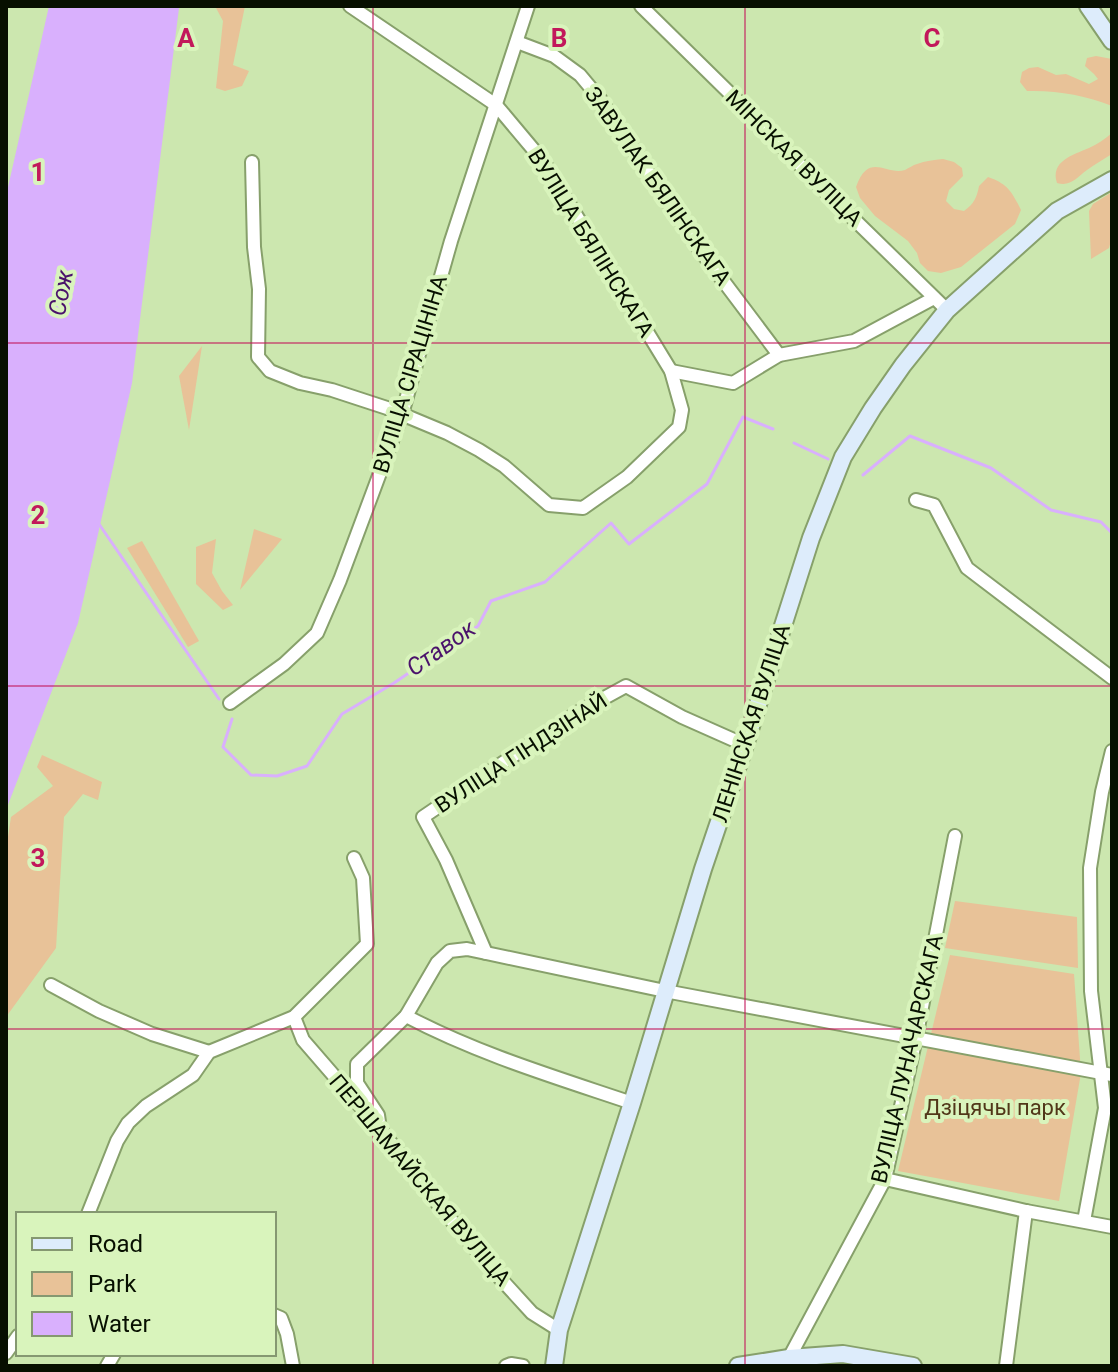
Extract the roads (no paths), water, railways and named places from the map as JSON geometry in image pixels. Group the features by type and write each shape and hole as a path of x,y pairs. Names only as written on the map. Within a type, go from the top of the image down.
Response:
{"main road":[{"path":"1088,6 1112,41"},
{"name":"ЛЕНІНСКАЯ ВУЛІЦА","path":"554,1366 559,1330 703,869 811,538 843,457 888,387 947,310 1057,211 1112,180"},
{"path":"738,1366 843,1354 913,1366"}],"street":[{"name":"ВУЛІЦА БЯЛІНСКАГА","path":"350,6 496,105 543,161 671,371 682,410 679,427 627,477 583,508 549,505 504,466 479,450 402,414"},
{"name":"ВУЛІЦА СІРАЦІНІНА","path":"230,703 284,664 317,633 340,580 402,414 451,241 528,6"},
{"name":"МІНСКАЯ ВУЛІЦА","path":"641,6 947,310"},
{"name":"ЗАВУЛАК БЯЛІНСКАГА","path":"517,42 554,56 580,75 600,99 700,250 779,355"},
{"path":"252,162 254,247 259,289 258,357 270,371 300,383 332,390 402,414"},
{"path":"671,371 733,383 779,355 854,341 934,298"},
{"path":"916,500 934,505 967,568 1112,678"},
{"name":"ВУЛІЦА ГІНДЗІНАЙ","path":"486,953 446,860 423,817 575,714 626,686 682,717 745,745"},
{"path":"1084,1221 1105,1108 1107,1074 1091,991 1090,868 1112,751"},
{"name":"ВУЛІЦА ЛУНАЧАРСКАГА","path":"777,1362 885,1179 955,836"},
{"path":"89,1212 117,1141 128,1123 146,1106 193,1075 209,1052 294,1017 367,944 363,878 354,858"},
{"path":"380,1129 378,1115 357,1083 357,1064 406,1016 437,963 450,951 467,949 665,991 1107,1074"},
{"path":"51,985 99,1011 152,1034 209,1052"},
{"path":"406,1016 443,1035 526,1068 632,1103"},
{"name":"ПЕРШАМАЙСКАЯ ВУЛІЦА","path":"294,1017 303,1040 380,1129 500,1278 532,1313 559,1330"},
{"path":"885,1179 1112,1227"},
{"path":"1006,1366 1026,1211"},
{"path":"276,1316 281,1318 287,1334 293,1366"},
{"path":"506,1366 523,1366"}],"water":[{"name":"Сож","path":"49,6 179,8 132,383 78,623 6,810 6,196"}],"waterway":[{"name":"Ставок","path":"232,719 223,747 251,775 277,776 307,766 342,714 478,626 491,601 545,582 611,523 629,544 707,484 743,417 773,429"},
{"name":"Ставок","path":"863,475 910,436 991,468 1051,510 1101,522 1112,533"},
{"name":"Ставок","path":"794,443 828,459"},
{"name":"Ставок","path":"99,524 219,699"}],"park label":[{"name":"Дзіцячы парк","path":"995,1107"}]}
